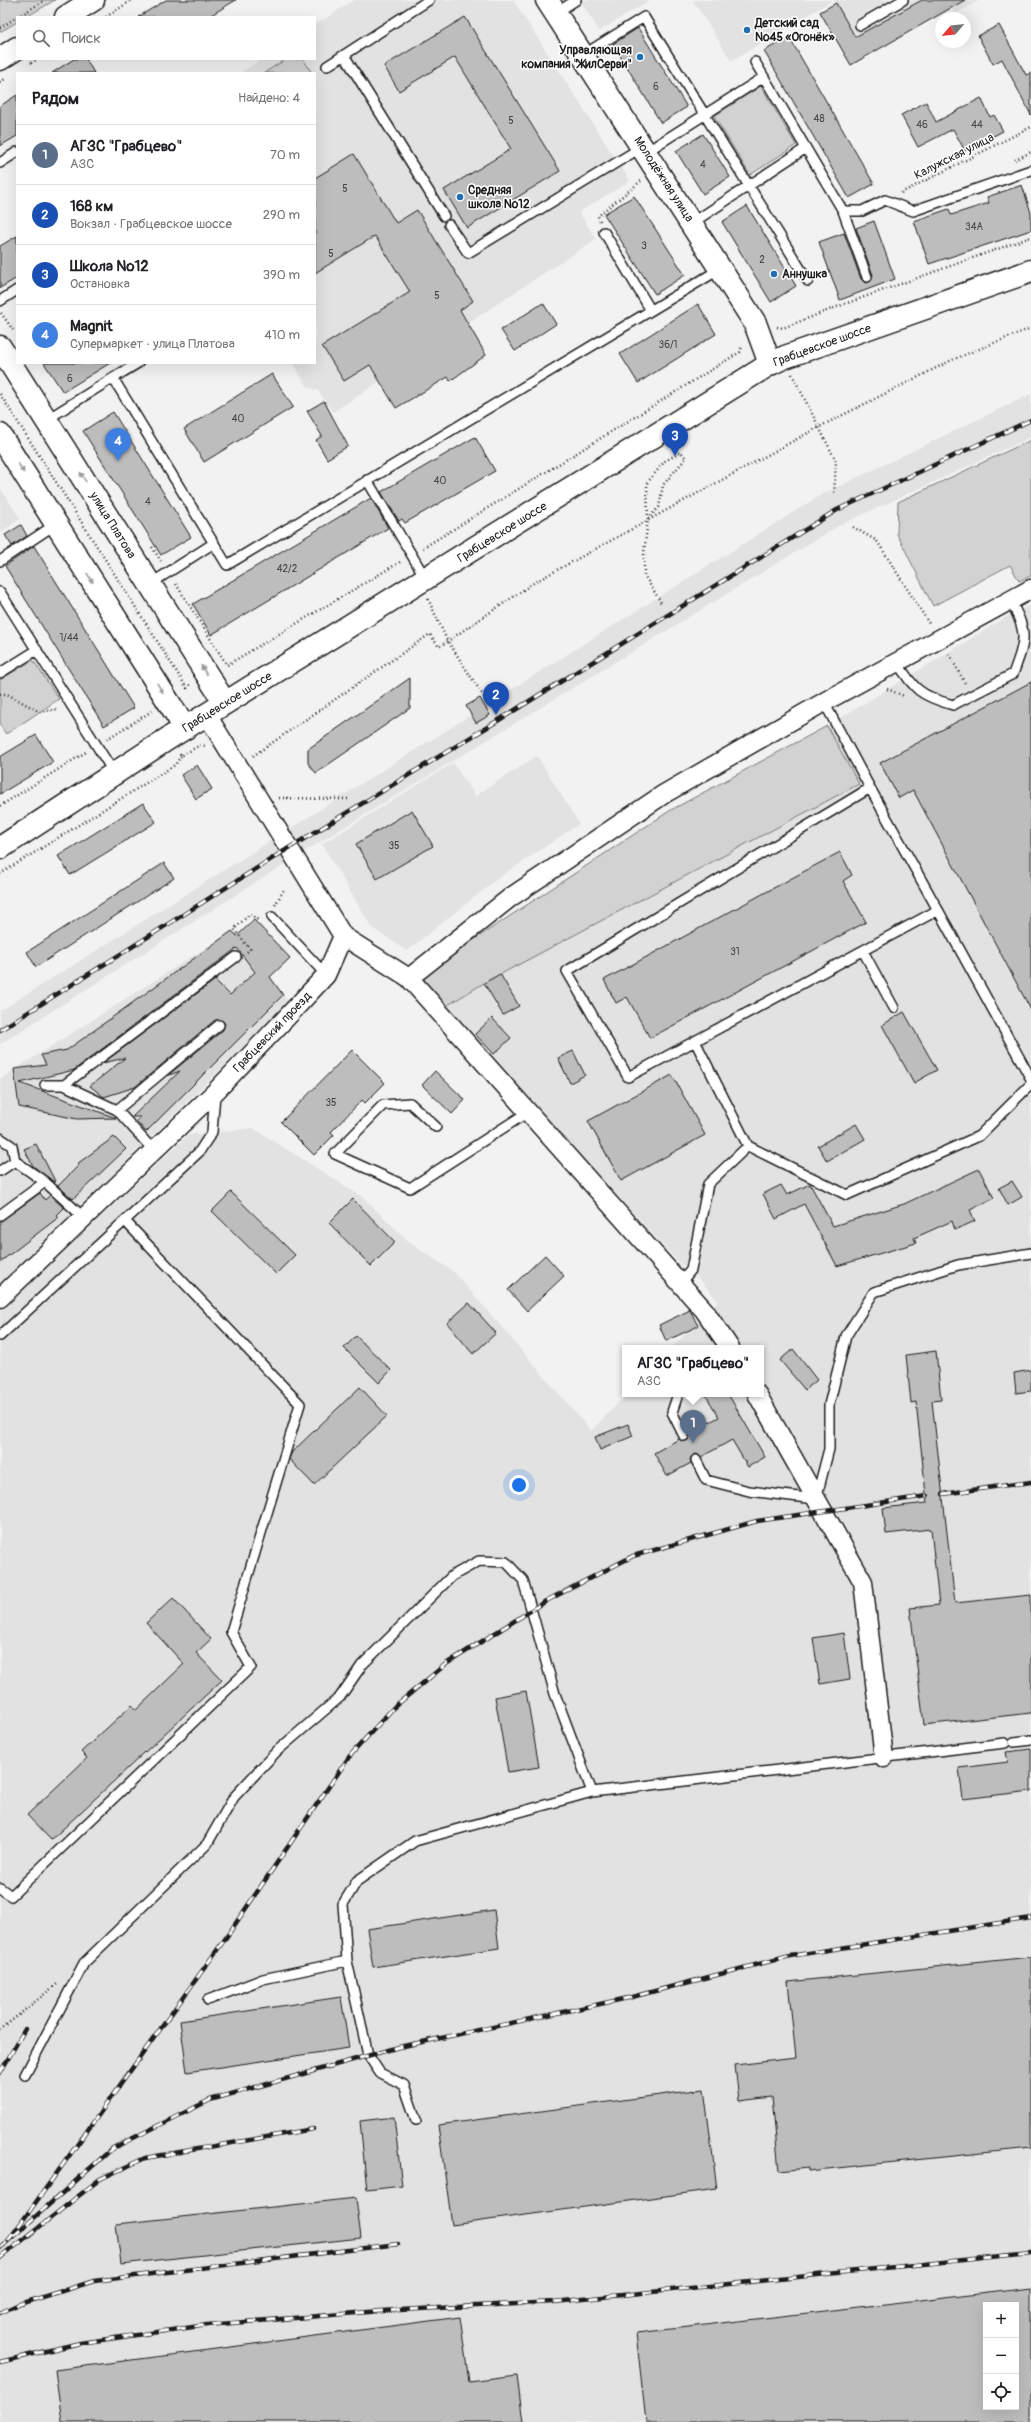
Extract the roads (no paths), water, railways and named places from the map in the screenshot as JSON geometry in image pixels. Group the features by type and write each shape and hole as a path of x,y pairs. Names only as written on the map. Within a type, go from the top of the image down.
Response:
{"main road":[{"path":"68,16 93,0"},
{"name":"Молодёжная улица","path":"551,6 583,55 639,151 692,223 777,360"},
{"path":"0,59 16,49"},
{"name":"Грабцевское шоссе","path":"0,848 177,733 777,360 1031,271"},
{"name":"улица Платова","path":"0,347 225,703"},
{"path":"0,435 56,524 156,705 177,733"}],"street":[{"path":"409,978 511,897 657,799 824,702 1031,590"},
{"path":"207,715 343,936 409,978 704,1310 728,1345"},
{"name":"Грабцевский проезд","path":"0,1298 215,1092 326,975 343,936"},
{"path":"759,1397 863,1582 884,1758"}],"lane":[{"path":"327,66 429,0"},
{"path":"551,6 576,0"},
{"path":"860,25 903,0"},
{"path":"583,55 644,17 808,281"},
{"path":"344,55 444,216"},
{"path":"755,62 842,211 867,277"},
{"path":"450,225 468,253 639,151 705,115 764,77"},
{"path":"692,223 806,148"},
{"path":"0,163 16,153"},
{"path":"842,211 862,211 885,200 913,211 1031,170"},
{"path":"604,232 650,309"},
{"path":"113,378 227,565 650,309 720,269"},
{"path":"0,300 16,291"},
{"path":"46,420 136,364"},
{"path":"367,480 411,555 422,582"},
{"path":"0,561 56,524"},
{"path":"150,584 214,543"},
{"path":"0,592 114,774"},
{"path":"897,662 910,684 932,699 953,705 973,696 1013,674 1024,644 1022,621 1010,600"},
{"path":"0,673 37,650"},
{"path":"824,702 1031,1079"},
{"path":"870,788 567,971 628,1077 938,910"},
{"path":"270,915 326,975"},
{"path":"863,951 894,1008"},
{"path":"64,1085 240,956"},
{"path":"117,1110 219,1025"},
{"path":"696,1041 748,1146 847,1195 979,1136 1031,1084"},
{"path":"45,1085 64,1085 117,1110 153,1150"},
{"path":"0,1336 199,1152 212,1132 215,1092"},
{"path":"436,1127 410,1103 383,1105 335,1154 410,1188 528,1112"},
{"path":"0,1138 12,1146 15,1161 45,1182 83,1217"},
{"path":"680,1283 691,1270 708,1184 748,1146"},
{"path":"0,1171 15,1161"},
{"path":"0,1215 45,1182"},
{"path":"0,1888 11,1896 252,1667 231,1632 300,1404 125,1221"},
{"path":"696,1460 706,1480 749,1491 816,1499 829,1449 829,1405 846,1336 874,1292 958,1265 1031,1253"},
{"path":"677,1397 672,1412 684,1436"},
{"path":"25,2075 84,1962 207,1844 234,1797 277,1751 340,1697 362,1665 452,1576 479,1561 506,1562 523,1580 555,1694 592,1792"},
{"path":"416,2120 404,2085 380,2073 368,2056 347,1961 343,1904 357,1881 415,1840 592,1792 1031,1740"},
{"path":"208,2000 263,1979 347,1961"}],"railway":[{"path":"0,1030 289,848 499,720 837,510 1031,420"},
{"path":"943,1494 1031,1482"},
{"path":"8,2241 225,1939 349,1757 394,1707 446,1664 546,1601 633,1556 757,1521 927,1496"},
{"path":"0,2248 113,2148 210,2100 399,2047 628,1998 790,1956 1031,1918"},
{"path":"0,2073 25,2029"},
{"path":"0,2258 100,2179 145,2158 313,2129"},
{"path":"0,2313 17,2305 94,2281 398,2244"},
{"path":"0,2362 80,2343 207,2325 381,2311 554,2302 1031,2253"}],"place":[{"name":"Детский сад №45 «Огонёк»","path":"747,30"},
{"name":"Управляющая компания \"ЖилСерви\"","path":"640,57"},
{"name":"Средняя школа №12","path":"460,197"},
{"name":"Аннушка","path":"774,274"},
{"name":"Школа №12","path":"675,456"},
{"name":"Magnit","path":"118,461"},
{"name":"168 км","path":"496,715"},
{"name":"АГЗС \"Грабцево\"","path":"693,1443"}]}
